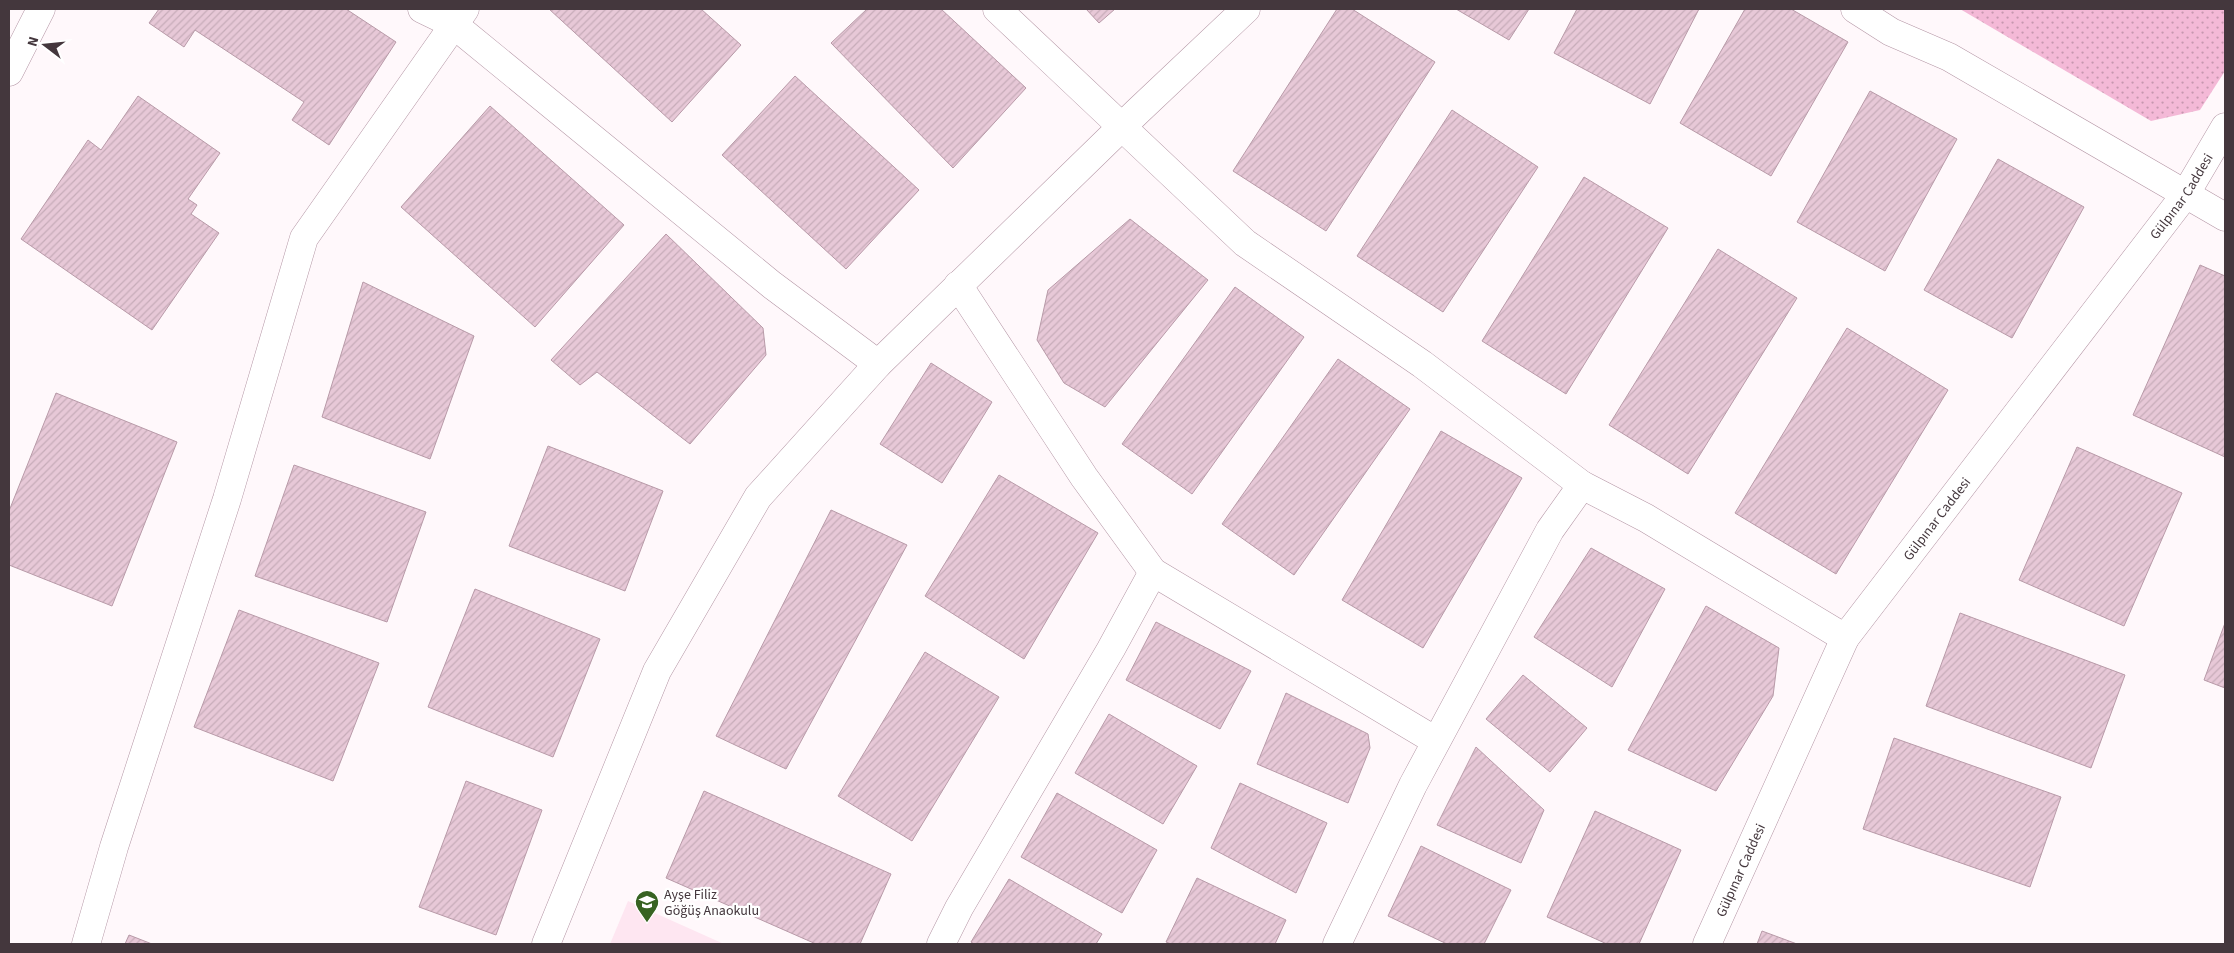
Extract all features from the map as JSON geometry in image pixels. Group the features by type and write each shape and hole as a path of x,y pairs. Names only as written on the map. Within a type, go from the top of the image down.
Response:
{"street":[{"path":"9,72 41,9"},
{"path":"422,9 459,17 772,285 878,364"},
{"path":"997,9 1245,243 1422,364 1582,485 1655,523 1845,638"},
{"path":"546,944 657,671 758,498 878,364 1246,9"},
{"path":"1855,9 1891,32 1949,58 2225,217"},
{"path":"86,944 114,846 227,498 304,238 459,17"},
{"name":"Gülpınar Caddesi","path":"1707,944 1845,638 2185,195 2225,127"},
{"path":"958,285 1084,477 1153,572 1436,741"},
{"path":"1337,944 1412,785 1550,530 1582,485"},
{"path":"941,944 959,908 1111,648 1153,572"}],"shaded area":[{"path":"1960,9 2225,9 2225,71 2200,110 2151,121"},
{"name":"Ayşe Filiz Göğüş Anaokulu","path":"628,901 724,944 610,944"}],"building":[{"path":"159,9 346,9 396,42 329,145 292,120 304,102 195,30 184,47 149,23"},
{"path":"549,9 701,9 741,45 672,122"},
{"path":"867,9 941,9 1026,88 953,168 831,43"},
{"path":"1086,9 1115,9 1099,23"},
{"path":"1337,9 1352,9 1435,62 1326,231 1233,171"},
{"path":"1456,9 1529,9 1509,40"},
{"path":"1577,9 1699,9 1650,104 1554,53"},
{"path":"1745,9 1791,9 1848,42 1771,176 1680,123"},
{"path":"795,76 919,190 846,269 722,155"},
{"path":"1870,91 1957,139 1885,271 1797,222"},
{"path":"138,96 220,153 188,199 197,205 191,214 219,233 152,330 21,239 88,140 101,150"},
{"path":"490,106 624,225 535,327 401,207"},
{"path":"1452,110 1538,167 1443,312 1357,256"},
{"path":"1998,159 2084,207 2012,338 1924,290"},
{"path":"1584,177 1668,228 1566,394 1482,341"},
{"path":"1130,219 1208,280 1105,407 1064,383 1037,340 1048,290"},
{"path":"666,234 763,328 766,355 690,444 597,372 580,385 551,360"},
{"path":"1718,249 1797,298 1688,474 1609,425"},
{"path":"2200,265 2225,276 2225,457 2133,415"},
{"path":"363,282 474,336 430,459 322,417"},
{"path":"1235,287 1304,337 1192,494 1122,444"},
{"path":"1847,328 1948,390 1836,574 1735,513"},
{"path":"1338,359 1410,409 1294,575 1222,524"},
{"path":"931,363 992,402 942,483 880,444"},
{"path":"56,393 177,442 112,606 9,565 9,511"},
{"path":"1441,431 1522,478 1423,648 1342,600"},
{"path":"548,446 663,491 625,591 509,546"},
{"path":"2077,447 2182,493 2124,626 2019,580"},
{"path":"294,465 426,512 387,622 255,576"},
{"path":"999,475 1098,533 1024,659 925,596"},
{"path":"831,510 907,545 786,769 716,736"},
{"path":"1591,548 1665,589 1612,687 1534,637"},
{"path":"475,589 600,639 553,757 428,707"},
{"path":"1706,606 1779,648 1773,696 1716,791 1628,750"},
{"path":"239,610 379,663 333,781 194,727"},
{"path":"1960,613 2125,675 2091,768 1926,706"},
{"path":"1156,622 1251,671 1220,729 1126,680"},
{"path":"2225,623 2225,688 2204,680"},
{"path":"925,652 999,697 912,841 838,796"},
{"path":"1523,675 1587,728 1550,772 1486,719"},
{"path":"1286,693 1368,734 1370,748 1348,803 1257,764"},
{"path":"1109,714 1197,766 1163,824 1075,773"},
{"path":"1894,738 2061,797 2030,887 1863,829"},
{"path":"1476,747 1544,810 1521,863 1437,825"},
{"path":"466,781 542,810 496,935 419,907"},
{"path":"1240,783 1327,823 1296,893 1211,848"},
{"path":"704,791 891,874 860,944 816,944 666,878"},
{"path":"1057,793 1157,850 1122,913 1021,857"},
{"path":"1595,811 1681,850 1639,944 1607,944 1547,917"},
{"path":"1421,846 1511,890 1484,944 1447,944 1388,916"},
{"path":"1197,878 1286,920 1275,944 1171,944 1166,942"},
{"path":"1009,879 1102,934 1096,944 974,944 971,942"},
{"path":"1762,931 1797,944 1757,944"},
{"path":"129,935 152,944 125,944"}],"place":[{"name":"Ayşe Filiz Göğüş Anaokulu","path":"647,923"}]}
